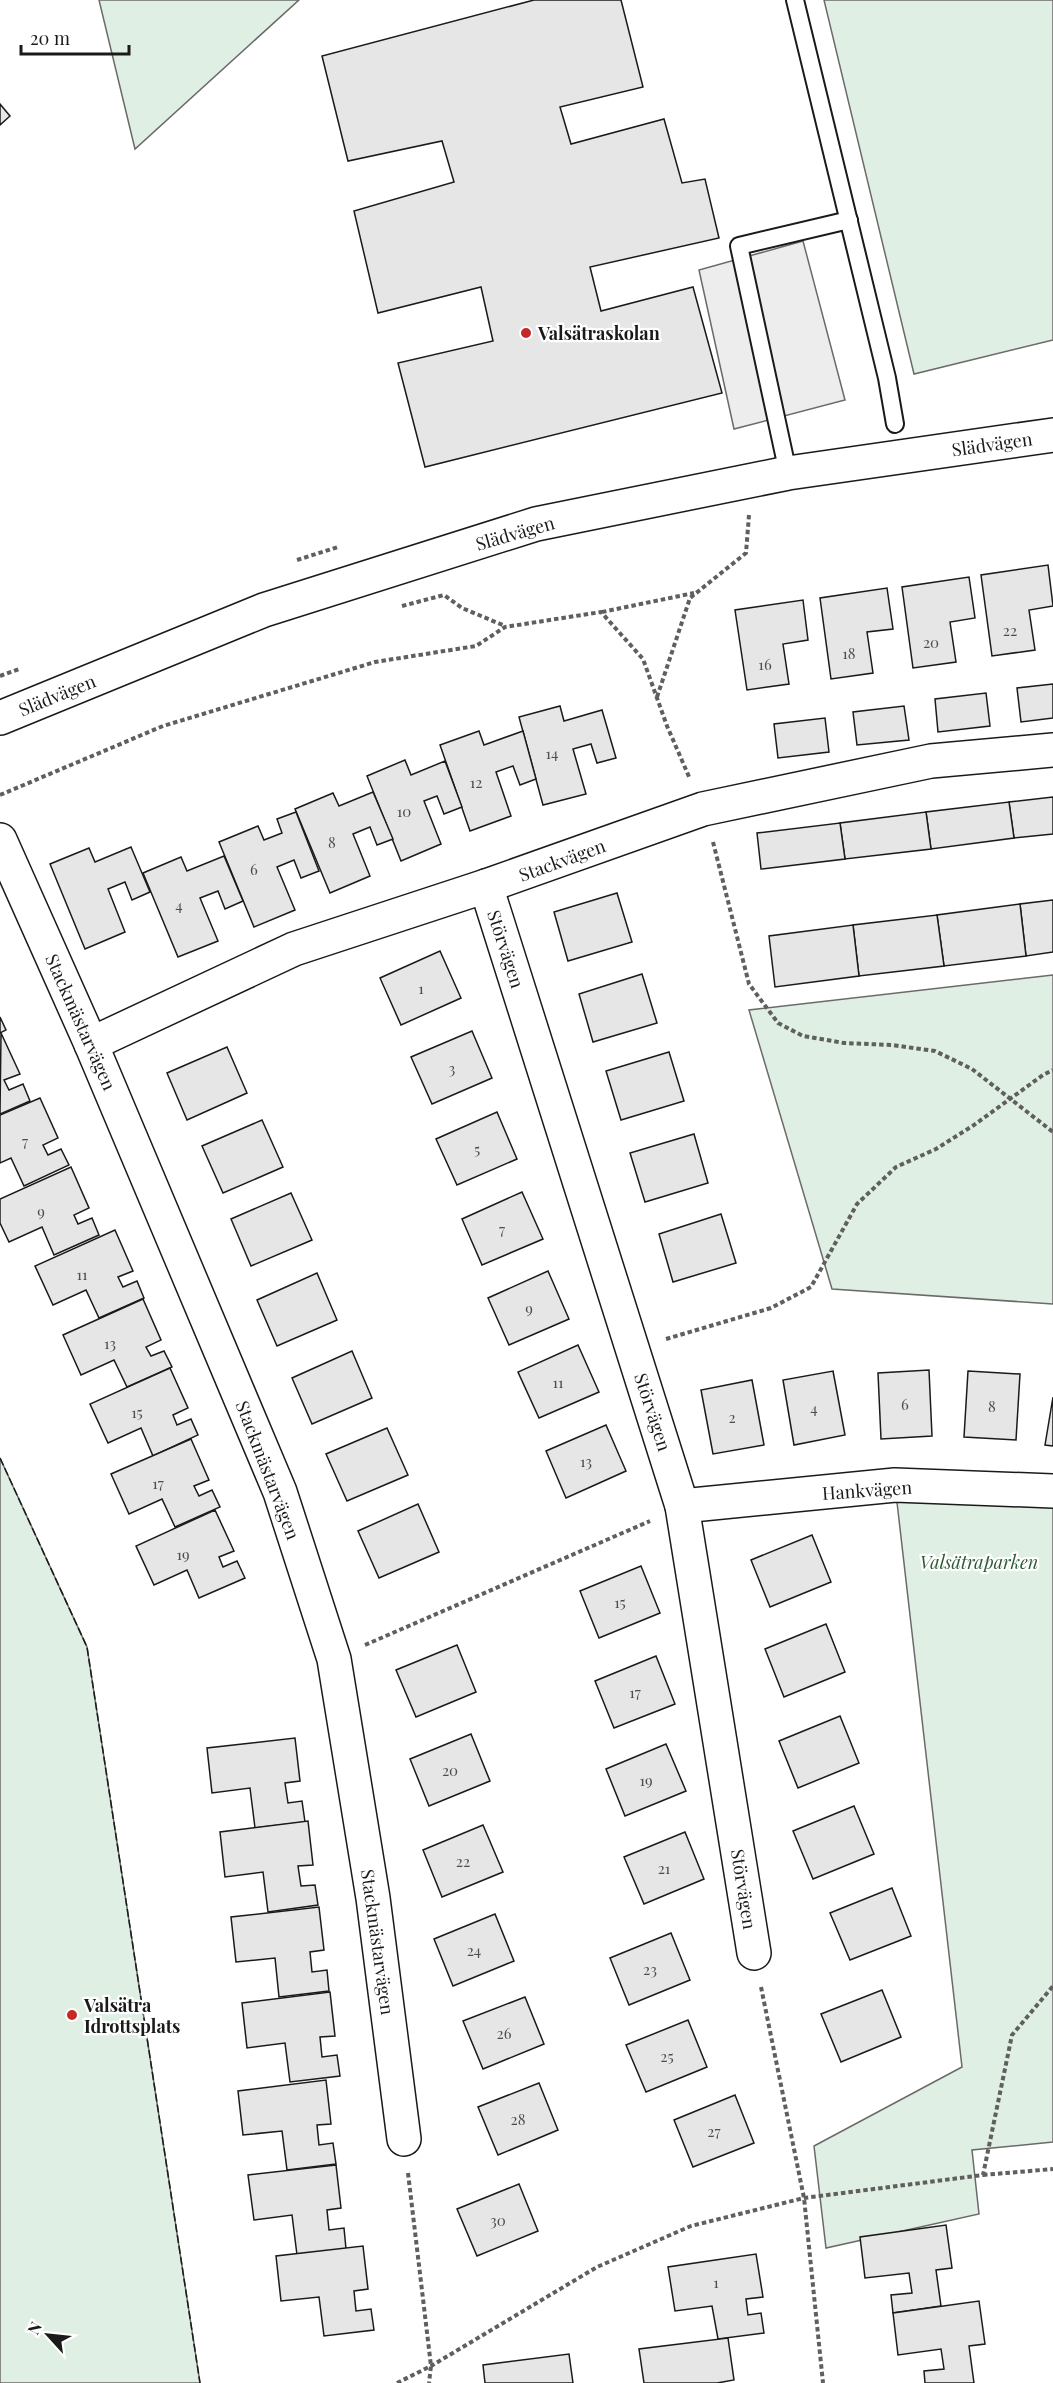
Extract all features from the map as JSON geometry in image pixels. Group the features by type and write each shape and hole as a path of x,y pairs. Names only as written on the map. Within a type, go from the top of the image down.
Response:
{"street":[{"name":"Slädvägen","path":"0,718 264,610 537,524 788,473 1053,435"},
{"name":"Stackvägen","path":"91,1044 294,949 486,886 703,809 931,761 1053,750"},
{"name":"Stackmästarvägen","path":"0,840 91,1044 280,1492 334,1659 373,1898 404,2139"},
{"name":"Störvägen","path":"486,886 682,1506 754,1953"},
{"name":"Hankvägen","path":"682,1506 895,1485 1053,1491"}],"lane":[{"path":"795,0 887,378 895,424"},
{"path":"788,473 739,246 849,220"}],"path":[{"path":"657,698 690,598 746,553 749,513 742,483"},
{"path":"0,795 163,726 375,662 476,646 505,627 601,612 697,592"},
{"path":"400,607 444,595 462,608 505,627"},
{"path":"601,612 643,659 667,726 703,809 725,885 749,984 778,1023 803,1036 823,1040 935,1051 972,1069 1053,1132"},
{"path":"633,1350 771,1308 811,1287 858,1204 896,1167 936,1149 974,1125 1042,1075 1053,1070"},
{"path":"334,1659 682,1506"},
{"path":"754,1953 804,2198 823,2383"},
{"path":"982,2175 1012,2035 1053,1986"},
{"path":"404,2139 431,2366 429,2383"},
{"path":"397,2383 431,2366 597,2267 691,2226 804,2198 982,2175 1053,2169"}],"green space":[{"path":"99,0 299,0 135,149"},
{"path":"824,0 1053,0 1053,340 914,374"},
{"path":"1053,975 1053,1304 832,1289 749,1010"},
{"name":"Valsätra Idrottsplats","path":"0,1458 87,1647 200,2383 0,2383"},
{"name":"Valsätraparken","path":"895,1485 1053,1491 1053,2142 972,2150 979,2214 826,2248 814,2146 962,2067"}],"shaded area":[{"path":"803,241 845,400 734,429 699,270"}],"building":[{"path":"534,0 621,0 643,87 560,107 571,144 664,119 682,183 705,179 719,238 590,267 601,311 693,287 722,393 425,467 398,363 493,341 481,287 378,313 354,211 454,182 442,141 348,161 322,56"},
{"path":"0,104 10,116 0,125"},
{"path":"1048,565 1053,606 1029,610 1035,650 992,656 981,575"},
{"path":"969,577 975,618 950,622 956,662 913,668 902,587"},
{"path":"887,588 893,629 867,632 873,673 831,679 820,598"},
{"path":"803,600 808,640 783,644 789,684 747,690 735,610"},
{"path":"1053,684 1053,718 1021,722 1017,688"},
{"path":"986,693 990,726 938,732 935,699"},
{"path":"560,706 564,721 602,710 616,758 597,763 591,744 573,749 586,794 543,805 519,717"},
{"path":"904,706 909,740 857,745 853,712"},
{"path":"825,718 829,752 778,758 774,724"},
{"path":"479,731 484,745 523,731 536,779 520,785 513,766 496,772 511,816 470,831 440,745"},
{"path":"405,760 411,775 445,761 462,807 444,814 437,796 424,801 441,844 401,861 367,776"},
{"path":"373,792 393,839 377,845 370,827 353,834 370,876 330,893 295,809 333,793 339,806"},
{"path":"1053,797 1053,834 1014,838 1009,802"},
{"path":"1009,802 1014,838 931,849 926,812"},
{"path":"296,812 319,871 301,878 294,860 277,867 295,910 254,927 219,842 258,826 264,840 282,833 277,819"},
{"path":"926,812 931,849 845,859 840,823"},
{"path":"840,823 845,859 761,869 757,833"},
{"path":"131,847 150,892 132,900 125,882 108,889 125,932 85,949 50,864 89,848 95,862"},
{"path":"224,856 243,901 225,909 218,891 200,898 218,941 178,957 143,873 181,857 187,871"},
{"path":"617,893 632,942 568,961 554,912"},
{"path":"1053,900 1053,952 1026,956 1020,904"},
{"path":"1020,904 1026,956 944,966 937,915"},
{"path":"937,915 944,966 859,976 853,925"},
{"path":"853,925 859,976 775,987 769,936"},
{"path":"440,951 461,998 401,1025 380,978"},
{"path":"642,974 657,1023 593,1042 579,994"},
{"path":"0,1017 6,1030 0,1033"},
{"path":"472,1031 492,1078 432,1104 411,1057"},
{"path":"1,1033 20,1074 4,1080 9,1090 23,1084 30,1101 0,1114"},
{"path":"227,1047 247,1093 187,1120 167,1073"},
{"path":"669,1052 684,1101 621,1120 606,1071"},
{"path":"40,1098 58,1138 43,1145 48,1155 61,1149 69,1165 24,1186 11,1158 0,1163 0,1115"},
{"path":"497,1112 517,1159 457,1185 436,1139"},
{"path":"262,1120 283,1167 223,1193 202,1146"},
{"path":"694,1134 708,1183 645,1202 630,1153"},
{"path":"71,1167 89,1208 74,1215 78,1224 92,1218 99,1235 54,1255 42,1227 9,1242 0,1223 0,1199"},
{"path":"522,1192 543,1239 482,1265 462,1219"},
{"path":"291,1193 312,1240 251,1266 231,1219"},
{"path":"721,1214 736,1263 673,1282 659,1234"},
{"path":"115,1230 133,1271 118,1277 123,1287 137,1281 144,1298 99,1318 86,1290 53,1305 35,1266"},
{"path":"548,1271 569,1319 509,1345 488,1298"},
{"path":"317,1273 337,1320 277,1346 257,1300"},
{"path":"143,1299 161,1340 146,1347 151,1356 164,1351 172,1367 127,1387 114,1360 81,1375 63,1335"},
{"path":"578,1345 599,1392 539,1418 518,1372"},
{"path":"352,1351 372,1398 312,1424 292,1378"},
{"path":"170,1368 188,1408 173,1415 177,1425 191,1419 198,1435 153,1456 141,1428 108,1443 90,1404"},
{"path":"929,1370 932,1436 881,1439 878,1373"},
{"path":"833,1371 845,1435 794,1445 783,1380"},
{"path":"968,1371 1020,1374 1016,1440 964,1437"},
{"path":"752,1380 764,1445 713,1454 701,1390"},
{"path":"1053,1397 1053,1446 1045,1445"},
{"path":"606,1425 626,1471 566,1498 546,1451"},
{"path":"387,1428 408,1475 347,1501 326,1454"},
{"path":"191,1439 209,1480 194,1486 199,1496 212,1490 220,1507 175,1527 162,1499 129,1514 111,1474"},
{"path":"418,1504 439,1552 379,1578 358,1531"},
{"path":"215,1510 234,1551 219,1557 223,1567 237,1561 245,1578 199,1598 187,1570 154,1585 136,1546"},
{"path":"812,1535 831,1582 770,1607 751,1560"},
{"path":"641,1566 660,1613 599,1638 580,1591"},
{"path":"826,1624 845,1672 784,1697 765,1649"},
{"path":"457,1645 476,1692 416,1717 396,1670"},
{"path":"656,1656 675,1704 614,1728 595,1681"},
{"path":"840,1716 859,1763 798,1788 779,1741"},
{"path":"471,1734 490,1781 429,1806 410,1759"},
{"path":"295,1738 300,1781 285,1783 288,1803 302,1801 305,1822 255,1828 250,1788 212,1793 207,1748"},
{"path":"666,1744 686,1791 625,1816 606,1769"},
{"path":"854,1806 874,1854 813,1879 793,1831"},
{"path":"308,1821 313,1865 298,1866 301,1886 315,1885 318,1905 268,1912 263,1872 225,1877 220,1832"},
{"path":"483,1825 503,1872 442,1897 423,1850"},
{"path":"685,1832 704,1879 644,1904 624,1857"},
{"path":"892,1888 911,1936 850,1960 830,1913"},
{"path":"319,1907 324,1950 310,1952 312,1972 327,1970 329,1991 279,1997 275,1958 236,1962 231,1917"},
{"path":"495,1914 514,1961 453,1986 434,1939"},
{"path":"671,1933 690,1980 629,2005 610,1958"},
{"path":"882,1990 901,2037 841,2062 821,2014"},
{"path":"330,1992 335,2036 320,2037 322,2057 337,2055 340,2076 290,2082 285,2043 247,2048 242,2003"},
{"path":"525,1997 544,2044 483,2069 463,2021"},
{"path":"688,2020 707,2067 646,2092 626,2045"},
{"path":"326,2080 331,2124 317,2125 319,2145 333,2143 336,2164 287,2170 282,2131 243,2135 238,2091"},
{"path":"539,2083 558,2130 498,2155 478,2107"},
{"path":"735,2095 754,2143 693,2167 674,2120"},
{"path":"336,2165 341,2208 327,2210 329,2230 344,2228 346,2249 297,2255 292,2215 254,2220 248,2175"},
{"path":"519,2184 538,2231 477,2256 457,2209"},
{"path":"946,2225 952,2268 936,2270 941,2306 893,2313 891,2295 912,2293 909,2273 865,2278 860,2237"},
{"path":"363,2246 368,2289 354,2291 356,2311 371,2309 374,2330 324,2336 319,2297 281,2301 276,2256"},
{"path":"756,2254 763,2297 746,2299 748,2315 761,2313 764,2333 718,2339 712,2306 675,2311 668,2267"},
{"path":"979,2301 985,2344 969,2346 974,2383 925,2383 924,2371 944,2369 941,2349 898,2355 893,2313"},
{"path":"728,2338 734,2380 717,2383 644,2383 639,2349"},
{"path":"569,2354 573,2383 485,2383 483,2365"}],"fence":[{"path":"0,1458 87,1647 200,2383"}],"place":[{"name":"Valsätraskolan","path":"526,333"},
{"name":"Valsätra Idrottsplats","path":"72,2015"}]}
